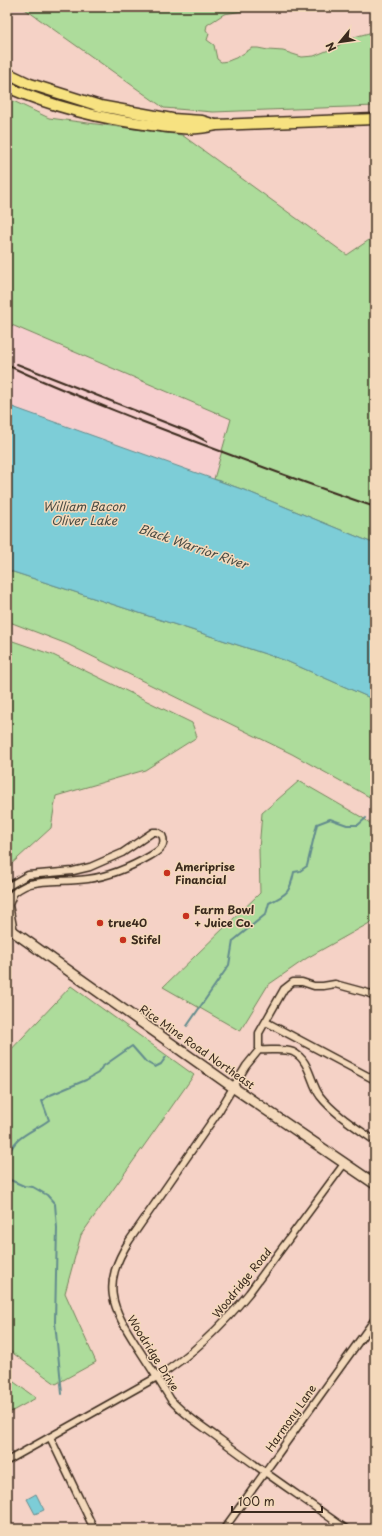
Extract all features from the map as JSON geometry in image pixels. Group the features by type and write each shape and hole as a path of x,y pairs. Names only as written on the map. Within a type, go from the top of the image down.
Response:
{"main road":[{"path":"7,73 30,84 100,106 172,118 202,121 217,125"},
{"path":"7,88 71,110 128,122 200,129 217,125 375,119"},
{"name":"Rice Mine Road Northeast","path":"12,932 234,1088 375,1184"}],"street":[{"path":"7,887 28,875 73,871 90,867 122,853 153,832 157,832 162,835 164,839 163,845 159,851 136,864 109,875 87,879 43,882 22,887 7,899"},
{"path":"12,932 9,905 13,893"},
{"path":"375,996 335,984 314,986 302,982 293,982 284,989 259,1033 259,1050 281,1050 292,1052 302,1059 320,1096 341,1116 375,1141"},
{"path":"266,1022 375,1080"},
{"name":"Woodridge Drive","path":"259,1050 246,1066 234,1088 121,1254 116,1268 112,1290 116,1311 170,1400 181,1410 346,1529"},
{"name":"Woodridge Road","path":"7,1461 157,1377 188,1354 221,1326 263,1276 344,1164"},
{"name":"Harmony Lane","path":"224,1529 375,1319"},
{"path":"50,1437 94,1529"}],"shaded area":[{"path":"7,323 231,419 214,479 7,405"}],"green space":[{"path":"22,7 248,7 243,11 224,14 207,25 206,30 209,34 207,40 214,45 217,59 221,62 238,57 252,48 283,51 302,57 314,56 336,47 350,38 369,33 375,28 375,106 213,112 164,108"},
{"path":"7,98 49,118 182,135 347,255 375,236 375,544 214,479 231,419 7,323"},
{"path":"7,570 284,660 375,700 375,800 292,754 67,644 7,621"},
{"path":"7,639 53,655 192,723 197,737 145,770 56,796 51,828 7,868"},
{"path":"299,781 363,818 375,827 375,920 307,958 268,985 240,1031 163,987 260,893 259,849 262,813"},
{"path":"71,986 194,1075 81,1235 65,1293 96,1362 56,1384 7,1349 7,1054"},
{"path":"7,1377 36,1398 7,1414"}],"water":[{"name":"William Bacon Oliver Lake","path":"7,405 244,490 375,544 375,700 284,660 7,570"},
{"path":"36,1494 44,1510 35,1514 27,1499"}],"waterway":[{"path":"370,806 375,805"},
{"path":"187,1026 229,965 233,941 266,914 269,903 287,892 294,872 300,871 307,866 317,824 330,819 347,825 358,825 366,818"},
{"path":"7,1184 8,1159 13,1145 18,1140 49,1120 42,1101 48,1096 86,1080 98,1073 102,1067 132,1046 146,1062 155,1067 161,1064 166,1057"},
{"path":"8,1179 24,1186 33,1187 47,1195 55,1204 57,1228 55,1322 62,1394"}],"railway":[{"path":"17,364 187,431 206,441"},
{"path":"7,365 141,421 375,507"}],"place":[{"name":"Ameriprise Financial","path":"167,873"},
{"name":"Farm Bowl + Juice Co.","path":"186,916"},
{"name":"true40","path":"100,923"},
{"name":"Stifel","path":"123,940"}],"water label":[{"name":"Black Warrior River","path":"193,547"}]}
